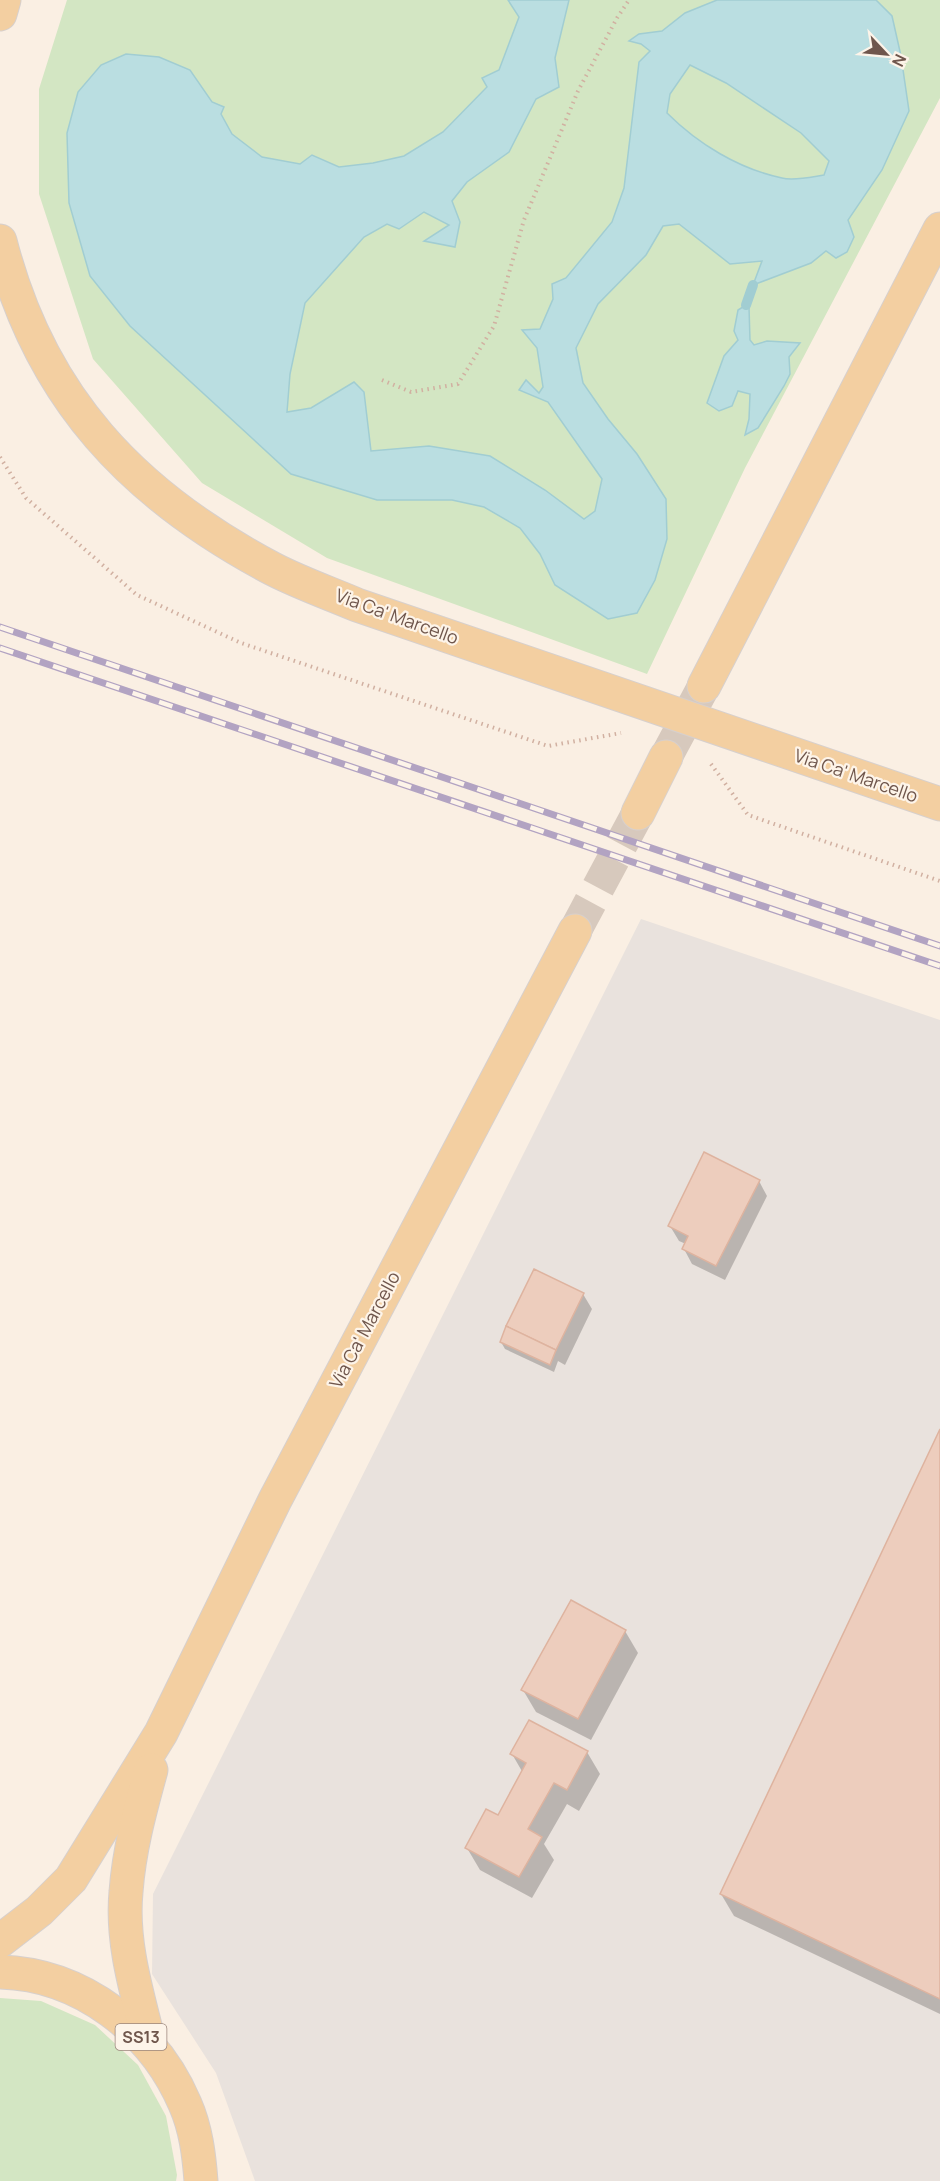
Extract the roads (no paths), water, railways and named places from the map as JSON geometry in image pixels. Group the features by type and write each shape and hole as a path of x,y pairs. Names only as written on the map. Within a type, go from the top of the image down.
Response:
{"main road":[{"path":"0,14 4,0"},
{"path":"704,686 940,228"},
{"name":"Via Ca' Marcello","path":"0,242 9,275 35,338 58,381 80,414 104,444 132,472 193,522 226,542 275,570 357,605 940,804"},
{"path":"638,813 666,758"},
{"name":"Via Ca' Marcello","path":"161,1733 275,1500 575,931"},
{"path":"0,1941 39,1911 70,1880 161,1733"},
{"path":"150,2046 133,1981 128,1951 125,1893 134,1832 161,1733"},
{"name":"SS13","path":"0,1972 28,1976 75,1990 116,2014 150,2046 164,2065 186,2106 194,2129 202,2179"}],"water":[{"path":"508,0 569,0 555,58 559,87 536,99 509,152 467,182 452,201 460,222 455,247 424,241 449,225 424,212 399,229 387,224 364,237 305,303 290,374 287,412 311,408 354,382 364,392 371,451 429,446 490,456 545,490 584,519 595,511 602,479 548,402 519,390 526,380 539,393 543,387 537,348 522,330 540,329 553,299 552,284 566,278 612,222 624,188 639,62 650,51 641,44 629,41 639,34 662,31 685,13 717,0 876,0 892,16 901,56 909,111 882,170 848,220 854,237 847,252 836,258 826,251 811,263 753,285 762,261 730,264 679,224 663,226 646,255 598,304 576,348 583,383 608,419 637,454 666,499 667,539 655,580 637,613 608,619 555,585 540,554 520,528 484,507 452,500 377,500 291,474 130,326 90,276 69,203 67,133 78,92 101,65 126,54 159,57 190,70 212,102 224,107 221,114 232,134 262,157 300,164 312,155 339,167 404,156 443,132 487,87 482,78 499,70 519,17","holes":["690,65 726,83 801,133 829,161 824,175 787,179 750,168 706,145 667,113 670,94"]},
{"path":"746,305 749,307 750,340 754,345 767,341 800,343 789,357 790,374 784,386 758,428 745,435 749,419 750,394 738,391 732,406 719,411 707,403 724,356 738,340 734,331 738,310"}],"waterway":[{"path":"746,305 753,285"}],"tunnel":[{"path":"666,757 704,686"},
{"path":"575,931 638,813"}],"railway":[{"path":"0,627 940,946"},
{"path":"0,648 940,966"}]}
